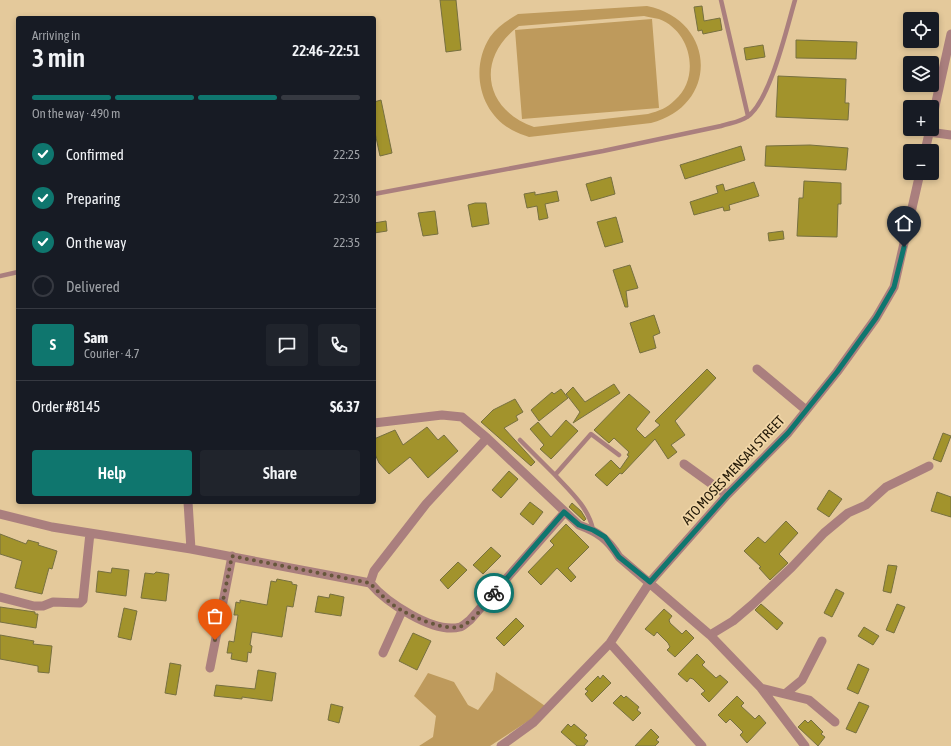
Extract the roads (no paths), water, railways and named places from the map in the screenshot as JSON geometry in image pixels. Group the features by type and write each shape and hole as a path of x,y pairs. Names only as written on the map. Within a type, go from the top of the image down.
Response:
{"street":[{"path":"938,100 948,67 951,34"},
{"path":"939,132 951,135"},
{"name":"ATO MOSES MENSAH STREET","path":"501,746 534,722 610,643 650,582 727,495 788,433 837,372 876,318 894,287 918,180"},
{"path":"757,369 806,410"},
{"path":"376,423 442,415 462,417 487,438 579,525 593,530 605,537 619,557 710,635 761,688 805,746"},
{"path":"370,583 374,571 426,504 487,438"},
{"path":"684,464 727,495"},
{"path":"710,635 733,621 753,604 792,567 824,533 848,513 866,505 886,487 929,466"},
{"path":"188,504 191,549"},
{"path":"0,514 52,527 232,556 370,583 378,592 402,611 449,628 460,626 470,620 564,512"},
{"path":"0,597 34,606 43,606 53,602 80,603 83,600 86,586 90,533"},
{"path":"210,668 232,556"},
{"path":"383,653 402,611"},
{"path":"785,694 802,680 822,641"},
{"path":"610,643 702,746"},
{"path":"761,688 809,700 835,722"}],"lane":[{"path":"722,0 748,116"},
{"path":"376,194 603,151 721,126 748,116 764,98 795,0"},
{"path":"0,276 16,272"},
{"path":"555,474 591,434 619,455"},
{"path":"520,440 555,474 581,504 591,520 593,530"}]}
